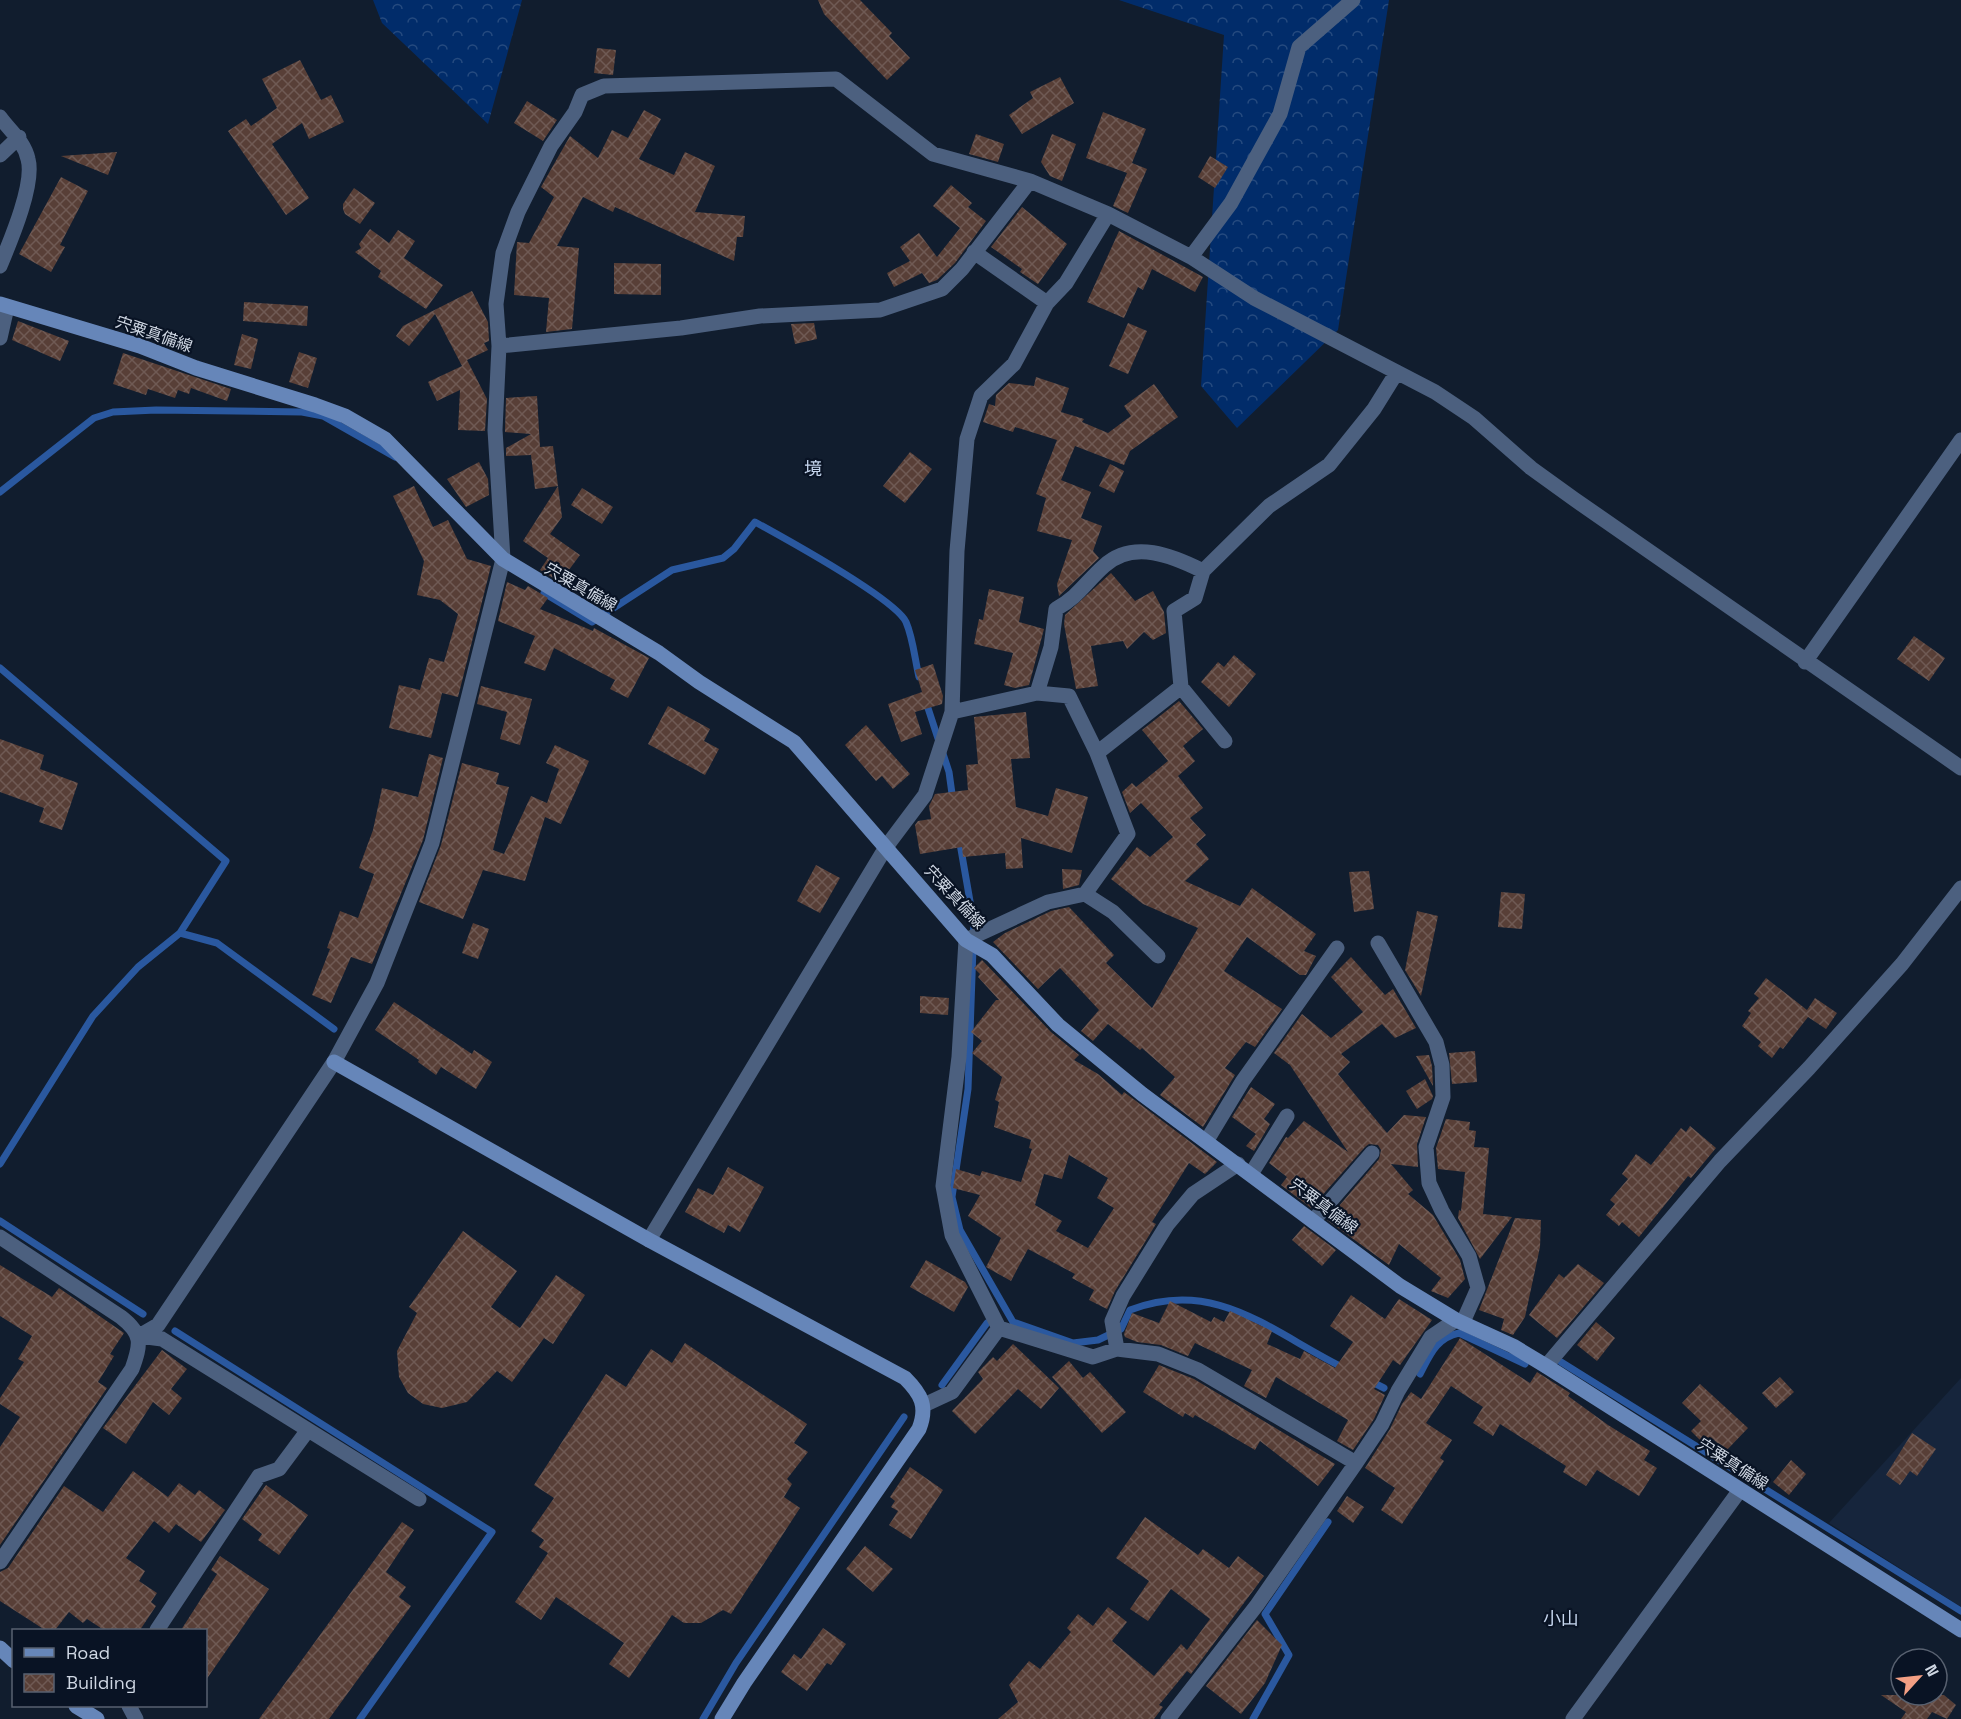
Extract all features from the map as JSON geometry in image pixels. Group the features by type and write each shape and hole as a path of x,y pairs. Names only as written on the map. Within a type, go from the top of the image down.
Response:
{"main road":[{"name":"宍粟真備線","path":"3,305 140,346 196,368 345,416 385,439 503,559 659,653 699,682 794,742 966,940 992,955 1058,1025 1142,1094 1207,1140 1400,1286 1459,1321 1546,1365 1961,1630"},
{"path":"334,1062 649,1240 905,1378 918,1391 924,1405 924,1417 919,1429 744,1683 722,1719"},
{"path":"0,1648 12,1659"},
{"path":"78,1707 97,1719"}],"street":[{"path":"1191,257 1231,203 1280,114 1299,47 1353,0"},
{"path":"139,1336 158,1324 334,1062 377,983 432,843 503,559 495,430 499,346 496,304 503,253 518,212 550,146 575,112 582,95 604,86 836,79 933,154 1030,181 1108,214 1191,257 1254,298 1435,392 1474,418 1531,468 1574,499 1805,662 1961,768"},
{"path":"0,117 19,137 29,160 27,184 16,226 0,266"},
{"path":"0,154 19,137"},
{"path":"499,346 681,328 760,316 880,310 942,289 1030,181"},
{"path":"649,1240 886,847 925,795 952,712 957,551 967,439 981,396 1014,364 1047,303 1066,283 1108,214"},
{"path":"974,252 1047,303"},
{"path":"0,338 3,305"},
{"path":"1225,741 1181,687 1174,611 1195,598 1203,571 1269,506 1329,465 1374,409 1397,372"},
{"path":"1805,662 1961,440"},
{"path":"1037,693 1051,647 1056,609 1075,598 1106,564 1132,552 1167,554 1203,571"},
{"path":"1097,753 1181,687"},
{"path":"952,712 1037,693 1069,696 1097,753 1128,834 1085,894 1048,902 966,940 959,1057 943,1185 952,1235 999,1328 1093,1357 1117,1348 1158,1354 1198,1370 1356,1463"},
{"path":"1546,1365 1720,1161 1809,1068 1902,964 1961,888"},
{"path":"1085,894 1113,912 1158,956"},
{"path":"1168,1719 1257,1605 1356,1463 1382,1424 1398,1391 1431,1337 1459,1321 1478,1288 1469,1256 1442,1211 1429,1183 1426,1147 1443,1097 1442,1065 1436,1042 1378,943"},
{"path":"1207,1140 1242,1082 1337,948"},
{"path":"1251,1174 1287,1116"},
{"path":"1313,1221 1372,1153"},
{"path":"1117,1348 1112,1322 1123,1296 1167,1225 1192,1194 1238,1164"},
{"path":"0,1237 121,1317 133,1326 139,1336 138,1353 132,1369 0,1562"},
{"path":"924,1405 952,1392 999,1328"},
{"path":"139,1336 162,1339 418,1499"},
{"path":"158,1629 259,1476 279,1469 308,1430"},
{"path":"1573,1719 1740,1490"}],"shaded area":[{"path":"1961,1378 1961,1607 1829,1523"}],"green space":[{"path":"373,0 522,0 488,124 382,23"},
{"path":"1119,0 1389,0 1338,330 1237,428 1201,386 1224,35"}],"building":[{"path":"818,0 860,0 892,33 889,36 910,58 887,80 824,14"},
{"path":"597,48 616,50 613,75 594,73"},
{"path":"300,60 321,100 331,95 344,122 309,139 302,123 272,144 309,198 286,215 228,131 246,119 251,126 277,108 262,79"},
{"path":"1060,77 1074,103 1022,134 1009,115 1033,98 1030,92"},
{"path":"527,101 557,120 543,141 514,123"},
{"path":"644,110 661,119 639,159 674,175 685,152 715,166 695,212 745,216 743,237 737,237 734,261 615,207 613,212 583,197 557,246 579,248 572,329 546,332 549,298 514,295 517,242 529,243 554,197 541,187 570,136 598,158 612,130 628,138"},
{"path":"1103,112 1146,129 1132,163 1147,169 1128,213 1113,206 1127,173 1086,158"},
{"path":"976,134 1004,144 998,162 969,154"},
{"path":"1052,134 1076,144 1062,181 1050,176 1041,162"},
{"path":"117,152 108,175 61,156"},
{"path":"1210,156 1228,167 1215,188 1198,177"},
{"path":"61,177 88,191 60,245 65,247 51,272 19,254"},
{"path":"951,185 972,203 968,207 986,221 955,263 937,280 929,283 922,273 894,287 887,273 910,261 900,247 919,233 937,257 960,228 933,206"},
{"path":"354,188 375,203 360,224 345,214 343,209 343,204"},
{"path":"1022,207 1067,244 1038,284 1020,272 1022,269 991,247"},
{"path":"370,229 389,243 398,230 415,241 404,258 443,285 426,309 378,277 381,271 355,252 361,248 359,244"},
{"path":"1119,231 1203,277 1195,292 1152,269 1143,290 1138,287 1124,318 1087,302"},
{"path":"614,263 661,264 661,295 614,294"},
{"path":"472,291 488,322 489,341 484,343 488,350 467,360 487,399 485,431 458,430 460,390 437,401 428,382 462,366 435,314 409,346 396,336 403,326"},
{"path":"244,302 308,306 307,326 243,321"},
{"path":"18,321 69,341 60,361 12,340"},
{"path":"814,323 817,339 795,344 791,324"},
{"path":"1128,323 1147,331 1128,374 1109,366"},
{"path":"242,334 258,339 251,369 234,365"},
{"path":"299,352 317,358 308,388 289,382"},
{"path":"123,353 231,389 227,401 191,388 189,394 178,390 175,398 148,389 146,395 113,384"},
{"path":"1036,377 1069,388 1061,412 1084,419 1082,422 1108,433 1131,416 1124,406 1154,384 1178,417 1130,451 1124,465 1075,446 1061,480 1091,492 1081,518 1102,526 1093,551 1099,558 1059,596 1057,584 1072,540 1037,531 1046,498 1036,494 1057,440 1015,427 1013,432 983,422 989,404 995,406 996,395 1009,383 1034,386"},
{"path":"537,396 540,447 553,446 558,486 535,489 531,455 506,456 506,448 531,434 505,432 505,430 506,398"},
{"path":"910,452 932,469 905,503 883,486"},
{"path":"479,462 488,479 489,495 466,507 447,479"},
{"path":"1110,464 1124,471 1114,493 1099,486"},
{"path":"414,486 433,527 448,520 467,559 491,566 458,697 442,693 431,738 389,728 399,685 420,690 429,658 444,662 458,614 440,600 417,595 424,561 393,496"},
{"path":"558,486 562,517 550,534 580,555 560,582 540,570 548,558 523,541"},
{"path":"582,488 613,507 602,524 571,505"},
{"path":"1111,573 1135,601 1153,591 1164,612 1166,633 1153,640 1144,632 1127,649 1123,641 1091,646 1098,686 1076,689 1064,624 1065,615"},
{"path":"507,582 525,590 528,586 548,598 540,609 593,631 594,628 649,658 628,698 610,689 615,680 554,648 545,671 524,663 535,636 498,621"},
{"path":"989,589 1024,597 1019,622 1044,629 1029,685 1015,688 1004,685 1013,653 974,644 979,619 983,620"},
{"path":"1914,636 1945,658 1929,681 1897,659"},
{"path":"1234,655 1256,674 1229,707 1201,682 1218,662 1224,667"},
{"path":"933,664 943,696 942,704 915,712 922,734 901,742 888,704 922,692 915,670"},
{"path":"481,686 532,699 520,745 500,739 507,712 477,704"},
{"path":"1179,701 1203,729 1183,746 1195,761 1178,776 1203,808 1190,818 1206,835 1196,844 1209,859 1185,881 1240,906 1252,888 1316,934 1304,951 1316,956 1306,975 1300,975 1247,937 1224,971 1282,1009 1255,1047 1246,1042 1225,1068 1235,1075 1203,1127 1160,1095 1175,1077 1142,1048 1140,1050 1108,1024 1093,1041 1081,1031 1099,1010 1060,968 1038,989 993,942 1005,933 1051,911 1069,907 1114,955 1106,963 1152,1008 1198,928 1143,904 1111,879 1137,847 1150,857 1173,837 1141,803 1130,813 1122,792 1132,783 1136,787 1168,761 1142,730"},
{"path":"668,706 710,729 704,741 719,749 705,775 648,744"},
{"path":"1026,712 1030,758 1011,759 1016,807 1048,816 1056,788 1088,797 1072,853 1021,838 1023,868 1006,869 1005,853 963,857 962,847 920,854 915,825 918,821 931,819 929,806 935,794 968,790 966,765 978,764 974,717"},
{"path":"866,725 910,774 893,789 882,776 876,781 845,745"},
{"path":"0,739 44,755 40,769 78,783 62,830 39,822 44,808 0,792"},
{"path":"555,745 589,761 561,824 545,817 525,881 483,870 463,919 419,902 441,845 462,763 499,773 496,784 509,787 493,850 504,854 531,796 547,803 559,769 546,763"},
{"path":"429,754 443,758 423,840 372,964 351,957 331,1003 312,995 330,949 327,948 340,911 358,918 374,874 359,868 373,830 382,788 418,797"},
{"path":"816,865 840,878 820,913 797,901"},
{"path":"1062,869 1082,870 1079,885 1063,889"},
{"path":"1369,871 1374,909 1354,912 1349,872"},
{"path":"1501,892 1525,894 1522,929 1498,927"},
{"path":"1417,911 1438,916 1421,996 1405,970"},
{"path":"473,923 489,929 478,959 462,953"},
{"path":"1351,957 1385,995 1393,989 1416,1028 1395,1038 1382,1024 1341,1054 1350,1062 1338,1074 1387,1133 1404,1115 1426,1117 1417,1144 1418,1167 1391,1164 1413,1190 1408,1194 1433,1215 1460,1260 1465,1279 1448,1298 1431,1291 1441,1278 1399,1244 1389,1265 1327,1220 1379,1159 1381,1150 1378,1145 1369,1144 1365,1147 1311,1208 1281,1185 1287,1177 1269,1163 1286,1137 1288,1138 1304,1121 1348,1152 1290,1065 1274,1053 1302,1014 1331,1038 1363,1012 1331,977"},
{"path":"982,960 1051,1032 1079,1055 1074,1060 1098,1074 1122,1095 1124,1092 1217,1162 1205,1174 1189,1163 1152,1222 1156,1224 1115,1291 1107,1309 1089,1300 1094,1290 1072,1278 1075,1274 1028,1249 1011,1281 986,1267 1001,1238 968,1216 980,1195 953,1188 956,1169 980,1176 982,1171 1021,1182 1032,1149 1029,1148 1031,1140 994,1127 999,1102 995,1100 1002,1077 972,1053 982,1041 971,1032 996,1000 999,1000 978,977 980,974 974,968","holes":["1069,1155 1108,1178 1097,1198 1114,1208 1088,1248 1056,1231 1062,1221 1035,1205 1044,1174 1062,1179"]},
{"path":"1766,978 1807,1010 1815,998 1837,1013 1826,1029 1808,1017 1783,1049 1780,1047 1772,1058 1758,1046 1761,1042 1742,1026 1751,1013 1748,1011 1759,998 1754,994"},
{"path":"920,996 949,998 948,1015 920,1013"},
{"path":"394,1002 472,1054 474,1050 492,1062 476,1089 441,1067 436,1075 418,1062 419,1060 375,1030"},
{"path":"1475,1051 1477,1082 1452,1084 1449,1053"},
{"path":"1429,1055 1432,1066 1433,1086 1416,1056"},
{"path":"1425,1079 1433,1096 1417,1109 1406,1091"},
{"path":"1251,1087 1275,1104 1264,1119 1270,1124 1254,1151 1246,1146 1256,1134 1232,1117"},
{"path":"1446,1119 1470,1122 1469,1130 1476,1131 1474,1147 1489,1148 1483,1214 1512,1217 1480,1259 1458,1218 1459,1210 1461,1211 1465,1172 1438,1169 1436,1148"},
{"path":"1690,1126 1716,1148 1691,1178 1688,1176 1639,1237 1622,1222 1619,1226 1606,1215 1615,1204 1610,1200 1628,1179 1622,1174 1636,1154 1651,1165 1681,1128 1686,1132"},
{"path":"728,1167 764,1187 740,1232 728,1225 724,1233 685,1212 698,1188 713,1195"},
{"path":"1515,1218 1541,1220 1540,1247 1525,1317 1513,1335 1501,1330 1504,1319 1479,1310"},
{"path":"1304,1226 1336,1250 1322,1266 1292,1240"},
{"path":"463,1231 517,1271 491,1307 520,1328 556,1275 585,1295 553,1344 544,1338 512,1382 497,1371 467,1402 442,1408 423,1404 408,1393 399,1377 397,1351 417,1313 409,1307"},
{"path":"926,1260 965,1282 968,1287 954,1312 910,1287"},
{"path":"1578,1264 1604,1283 1557,1338 1529,1315 1559,1274 1564,1278"},
{"path":"0,1265 52,1297 59,1288 124,1333 110,1354 114,1356 98,1382 107,1388 0,1545 0,1447 20,1417 0,1404 0,1398 24,1362 18,1359 32,1336 0,1316"},
{"path":"1351,1295 1385,1319 1399,1299 1432,1320 1400,1365 1393,1360 1374,1389 1385,1395 1374,1419 1353,1450 1337,1441 1348,1420 1276,1377 1266,1398 1244,1386 1252,1370 1195,1343 1188,1356 1161,1345 1137,1342 1125,1337 1124,1334 1132,1313 1159,1323 1170,1301 1211,1322 1214,1317 1224,1322 1230,1311 1272,1331 1267,1344 1300,1359 1304,1351 1335,1368 1353,1342 1330,1326"},
{"path":"1596,1322 1615,1338 1597,1361 1577,1345"},
{"path":"1460,1338 1530,1383 1537,1372 1570,1393 1568,1396 1608,1425 1650,1451 1644,1460 1657,1468 1639,1496 1597,1470 1586,1486 1563,1472 1566,1466 1500,1424 1493,1436 1473,1423 1483,1407 1451,1386 1426,1423 1452,1440 1440,1458 1444,1461 1402,1524 1381,1510 1395,1488 1365,1468 1390,1429 1402,1404 1411,1392 1421,1399"},
{"path":"685,1343 807,1424 794,1443 808,1452 787,1479 792,1484 784,1497 800,1508 731,1614 723,1610 701,1623 684,1623 672,1615 629,1678 609,1664 624,1643 556,1597 541,1620 515,1602 548,1553 539,1547 544,1540 531,1531 554,1498 534,1485 606,1374 626,1387 651,1349 672,1363"},
{"path":"1013,1344 1059,1388 1041,1409 1018,1389 975,1434 952,1411 983,1379 978,1372 993,1357 997,1361"},
{"path":"162,1350 187,1369 171,1389 182,1398 169,1415 153,1402 126,1444 103,1428"},
{"path":"1069,1361 1083,1378 1090,1372 1126,1412 1102,1433 1052,1377"},
{"path":"1159,1365 1194,1379 1335,1464 1318,1486 1260,1441 1255,1450 1195,1415 1193,1418 1185,1413 1183,1417 1143,1392"},
{"path":"1780,1377 1794,1392 1776,1408 1762,1393"},
{"path":"1700,1384 1748,1428 1726,1451 1713,1439 1706,1446 1691,1431 1701,1421 1682,1403"},
{"path":"1912,1433 1936,1449 1917,1476 1910,1471 1900,1485 1886,1475"},
{"path":"1791,1460 1806,1474 1789,1495 1773,1482"},
{"path":"910,1467 943,1490 911,1539 889,1525 898,1511 891,1507 895,1501 890,1497"},
{"path":"133,1471 168,1497 179,1483 195,1495 199,1490 225,1510 201,1542 176,1524 169,1533 154,1521 126,1558 145,1571 139,1581 157,1593 151,1602 156,1606 141,1629 102,1629 87,1619 83,1623 69,1612 56,1629 43,1629 0,1601 0,1572 8,1568 64,1486 103,1512"},
{"path":"266,1485 308,1515 279,1555 258,1540 262,1534 242,1519"},
{"path":"1347,1496 1364,1507 1353,1523 1337,1511"},
{"path":"1145,1517 1198,1555 1203,1549 1229,1568 1238,1556 1264,1576 1191,1674 1187,1671 1159,1705 1163,1707 1154,1719 998,1719 1018,1702 1009,1685 1029,1661 1040,1669 1071,1632 1067,1628 1078,1614 1093,1626 1108,1607 1127,1622 1112,1641 1154,1676 1181,1644 1187,1650 1210,1619 1171,1589 1148,1621 1130,1609 1149,1581 1116,1558"},
{"path":"402,1522 414,1530 386,1572 406,1587 399,1597 411,1606 329,1719 259,1719"},
{"path":"865,1546 893,1569 873,1592 846,1569"},
{"path":"220,1556 269,1589 207,1679 207,1629 182,1629 217,1574 211,1570"},
{"path":"1257,1620 1282,1645 1265,1683 1241,1714 1206,1686"},
{"path":"823,1628 846,1644 831,1665 827,1663 807,1691 781,1672 794,1654 801,1659"},
{"path":"1949,1699 1956,1705 1947,1719 1932,1712 1927,1719 1901,1719 1906,1712 1899,1707 1949,1707"}],"waterway":[{"path":"0,492 94,418 113,412 156,410 302,412 323,416 395,457"},
{"path":"544,593 592,622 672,570 723,558 734,549 755,522 861,584 897,611 906,622 919,677"},
{"path":"0,668 226,861 180,933"},
{"path":"926,702 949,772 953,801"},
{"path":"959,838 974,924 973,937"},
{"path":"0,1164 93,1016 138,967 180,933 217,943 334,1029"},
{"path":"973,948 968,1089 952,1197 960,1230 1013,1322 1073,1343 1098,1340 1121,1329 1130,1310 1161,1302 1189,1300 1216,1304 1242,1313 1344,1368"},
{"path":"0,1221 143,1314"},
{"path":"942,1385 987,1323"},
{"path":"175,1331 492,1532 360,1719"},
{"path":"1420,1374 1439,1343 1459,1333 1525,1364"},
{"path":"1561,1362 1961,1611"},
{"path":"1370,1381 1384,1388"},
{"path":"703,1719 736,1663 904,1417"},
{"path":"1253,1719 1289,1655 1265,1614 1328,1522"}],"district":[{"name":"境","path":"813,468"},
{"name":"小山","path":"1561,1618"}]}
